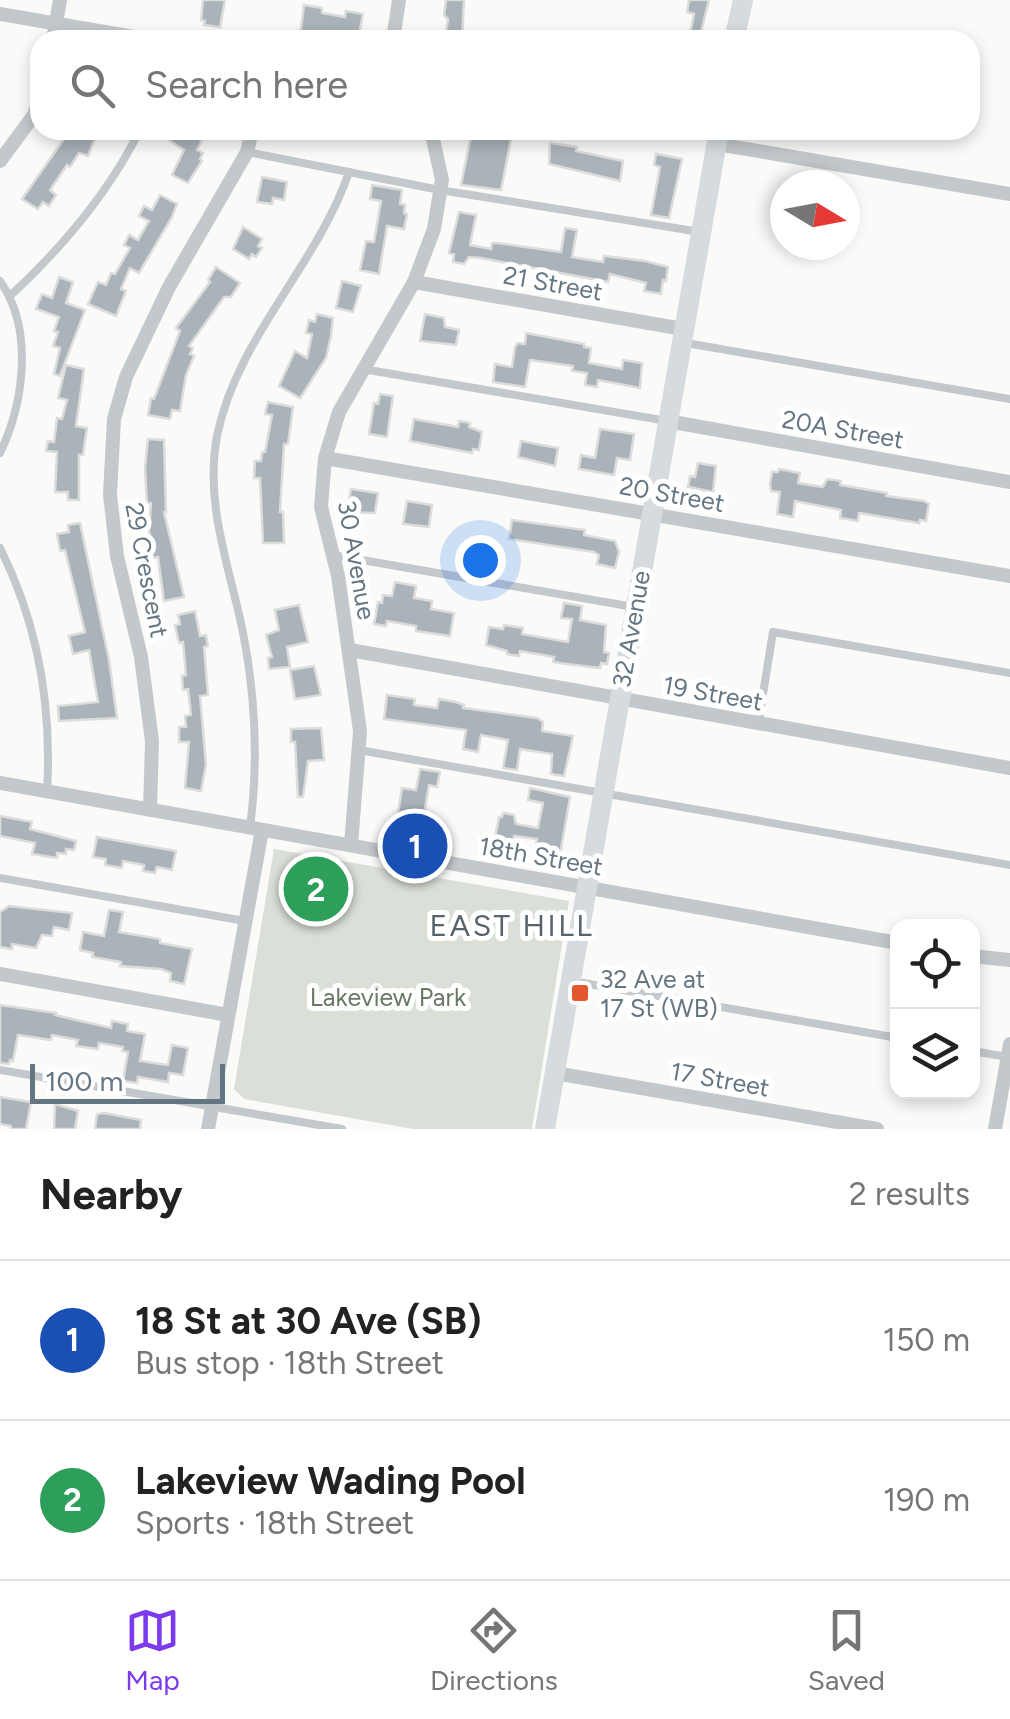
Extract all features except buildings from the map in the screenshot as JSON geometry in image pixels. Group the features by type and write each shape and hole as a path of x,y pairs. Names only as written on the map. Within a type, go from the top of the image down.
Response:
{"street":[{"path":"55,30 60,0"},
{"path":"394,30 399,0"},
{"path":"735,30 740,0"},
{"path":"0,14 98,30"},
{"path":"0,161 30,120"},
{"name":"29 Crescent","path":"150,810 150,724 141,657 117,556 110,495 114,419 126,377 170,288 247,152 250,140"},
{"name":"30 Avenue","path":"351,845 360,731 350,650 321,507 325,458 339,412 414,282 434,229 442,180 433,140"},
{"name":"32 Avenue","path":"545,1129 717,140"},
{"path":"733,140 1010,194"},
{"name":"21 Street","path":"414,282 682,336"},
{"name":"20A Street","path":"668,421 1010,482"},
{"name":"20 Street","path":"325,458 1010,576"},
{"name":"19 Street","path":"350,650 1010,768"},
{"name":"18th Street","path":"0,783 890,942"},
{"path":"208,1129 245,921 256,829"},
{"path":"980,957 1010,960"},
{"path":"0,974 228,1015"},
{"path":"995,1129 1004,1109 1009,1050"},
{"name":"17 Street","path":"556,1073 877,1129"}],"lane":[{"path":"10,296 80,224 116,176 135,140"},
{"path":"247,152 440,190 700,232"},
{"path":"256,829 250,671 216,518 213,473 218,436 241,364 336,211 349,172"},
{"path":"0,282 10,296 22,375 20,401 0,453"},
{"path":"682,336 1010,399"},
{"path":"363,369 668,421"},
{"path":"0,548 29,618 44,687 50,752 47,791"},
{"path":"333,555 635,607"},
{"path":"758,724 773,632 1010,673"},
{"path":"359,750 1010,865"},
{"path":"0,878 245,921"},
{"path":"572,980 890,1037"},
{"path":"980,1051 1009,1050"},
{"path":"0,1070 342,1129"}],"green space":[{"name":"Lakeview Park","path":"274,849 569,901 532,1129 413,1129 244,1099 234,1089"}],"shaded area":[{"path":"324,876 335,878 345,889 336,909 323,910 282,894 285,883 306,886"}],"place":[{"name":"18 St at 30 Ave (SB)","path":"415,846"},
{"name":"Lakeview Wading Pool","path":"316,889"},
{"name":"32 Ave at 17 St (WB)","path":"580,993"}],"district":[{"name":"EAST HILL","path":"512,926"}]}
